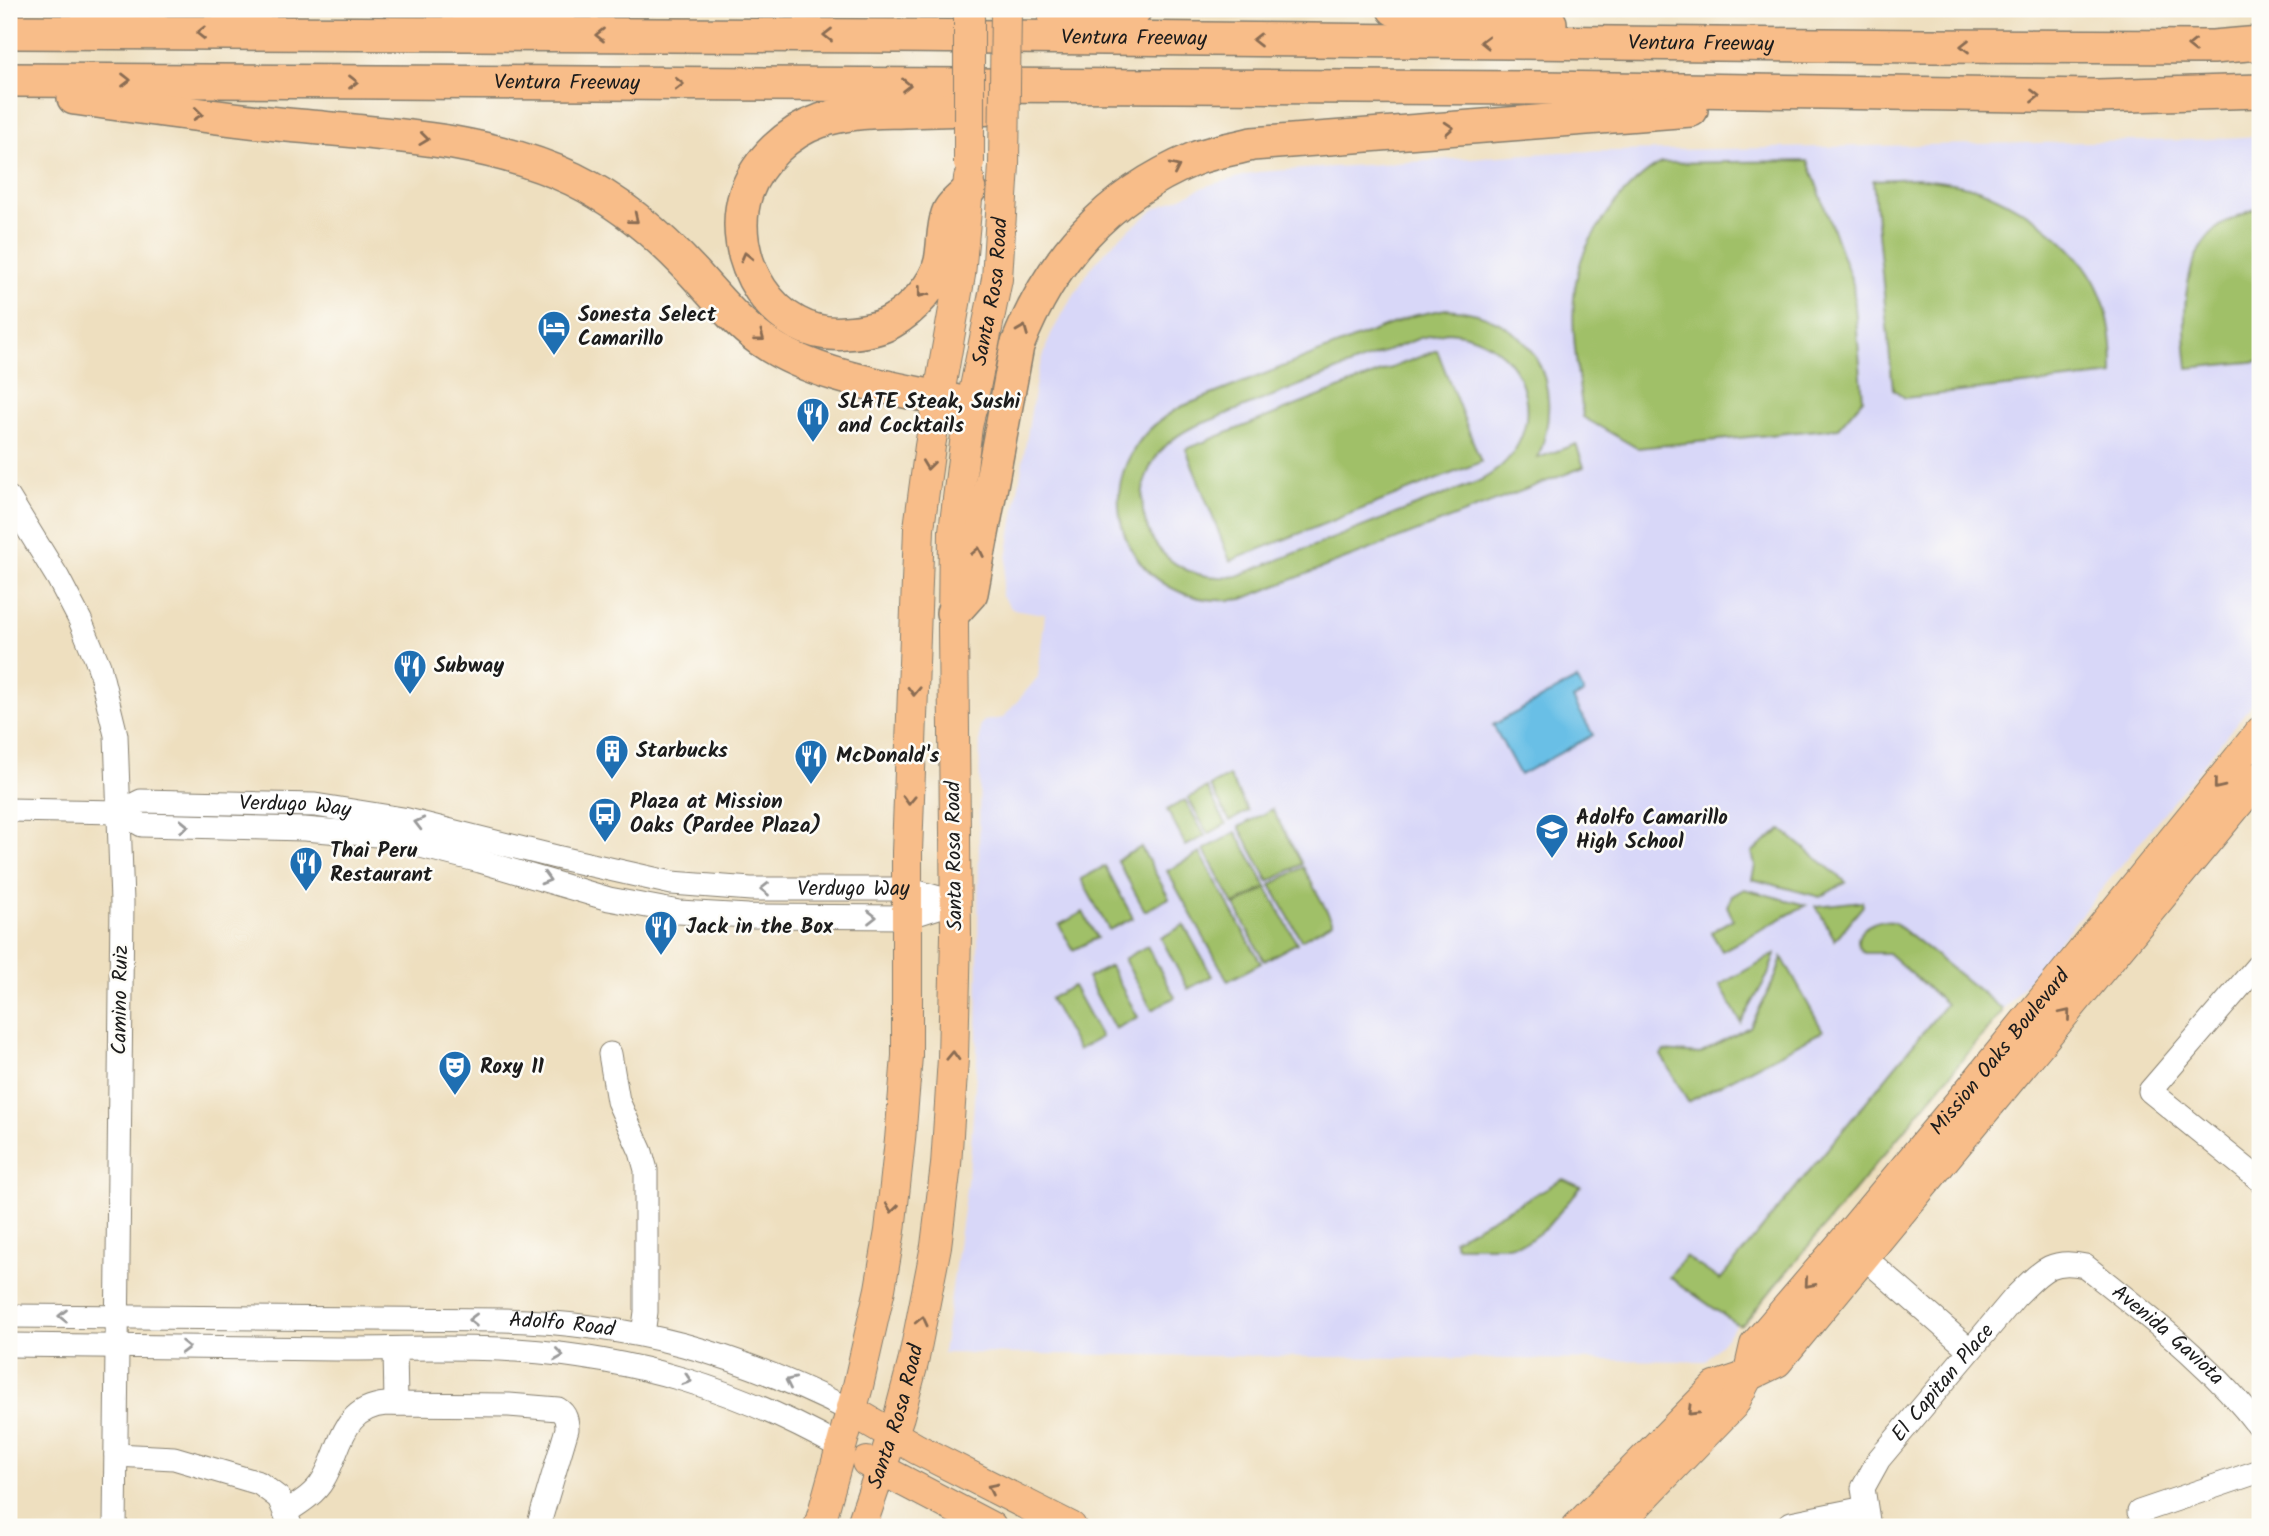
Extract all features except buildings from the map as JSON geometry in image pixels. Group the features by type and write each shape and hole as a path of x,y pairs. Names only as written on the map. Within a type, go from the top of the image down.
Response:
{"highway":[{"path":"260,34 463,14 561,9"},
{"path":"896,36 1046,23 1135,9"},
{"path":"1394,9 1573,26 1627,42"},
{"name":"Ventura Freeway","path":"9,32 2200,47 2260,43"},
{"name":"Ventura Freeway","path":"9,80 1517,88 2098,96 2260,91"},
{"path":"969,176 949,212 940,265 932,281 908,310 890,323 865,332 832,335 805,328 783,315 764,296 751,275 742,236 746,193 771,152 804,127 842,115 1030,107 1214,88"},
{"path":"9,90 457,144 499,152 541,165 575,180 633,217 759,338 783,353 809,366 971,405"},
{"path":"953,613 971,593 1017,346 1031,309 1056,269 1085,232 1124,198 1162,174 1197,158 1252,144 1893,94"}],"main road":[{"name":"Santa Rosa Road","path":"819,1527 852,1411 880,1289 890,1231 900,1140 907,1056 907,903 919,528 960,275 969,176 969,9"},
{"name":"Santa Rosa Road","path":"861,1527 893,1434 926,1304 946,1164 953,1058 956,935 954,531 971,405 997,279 1004,165 1006,9"},
{"name":"Mission Oaks Boulevard","path":"1615,1527 1733,1405 1748,1376 1755,1345 1853,1231 2260,732"},
{"name":"Mission Oaks Boulevard","path":"1577,1527 1715,1387 1748,1376 1777,1362 2260,777"},
{"path":"1845,1281 1846,1266 1856,1247 2025,1044 2029,1033 2024,1020"},
{"name":"Adolfo Road","path":"852,1411 968,1475 1071,1527"},
{"name":"Adolfo Road","path":"842,1448 991,1527"}],"street":[{"name":"Camino Ruiz","path":"9,498 80,620 99,666 117,735 122,929 115,1527"},
{"name":"Verdugo Way","path":"9,810 119,812 141,801 315,804 404,819 672,883 907,903 954,902"},
{"path":"2258,971 2150,1091 2260,1180"},
{"path":"610,1054 618,1101 641,1152 646,1170 646,1312 643,1334"},
{"path":"1864,1257 1970,1350"},
{"name":"El Capitan Place","path":"1867,1518 1863,1488 1879,1459 1970,1350 2038,1275 2063,1262"},
{"name":"Avenida Gaviota","path":"2063,1262 2085,1266 2199,1360 2242,1404 2260,1427"},
{"name":"Adolfo Road","path":"9,1316 518,1321 585,1325 684,1343 776,1375 852,1411"},
{"name":"Adolfo Road","path":"9,1345 519,1350 647,1368 757,1405 842,1448"},
{"path":"395,1349 396,1404"},
{"path":"116,1455 174,1458 251,1480 273,1492 288,1520 319,1486 343,1433 352,1420 374,1406 514,1405 561,1411 566,1417 567,1429 538,1527"},
{"path":"2139,1512 2260,1471"},
{"path":"1787,1527 1791,1523 1867,1518"}],"shaded area":[{"name":"Adolfo Camarillo High School","path":"2260,136 2260,694 2016,995 1745,1321 1738,1323 1706,1361 943,1353 970,1160 977,1059 980,725 984,721 1003,718 1038,677 1045,614 1012,609 1001,595 1037,375 1051,334 1067,306 1090,269 1116,240 1155,209 1206,186 1258,172 1562,152 2190,140"}],"green space":[{"path":"1808,161 1853,284 1863,399 1838,428 1637,448 1583,417 1574,339 1576,279 1590,241 1621,197 1640,178 1661,163"},
{"path":"1918,178 1976,188 1993,195 2035,219 2073,251 2097,286 2105,305 2110,326 2113,375 1905,398 1893,389 1873,180"},
{"path":"2260,207 2260,361 2188,368 2186,294 2195,258 2216,229"},
{"path":"1446,309 1476,314 1500,324 1520,338 1535,356 1544,378 1548,403 1546,430 1538,458 1576,444 1584,467 1242,599 1199,598 1164,584 1139,560 1123,530 1119,496 1127,462 1148,431 1183,406 1412,316","holes":["1447,332 1477,339 1500,353 1516,372 1525,395 1526,419 1518,443 1502,465 1477,482 1237,576 1204,575 1177,565 1158,547 1146,523 1142,497 1148,471 1164,447 1191,428 1420,338"]},
{"path":"1437,350 1481,462 1230,561 1186,449"},
{"path":"1229,776 1248,811 1230,821 1210,786"},
{"path":"1207,788 1226,824 1208,834 1188,798"},
{"path":"1185,800 1205,836 1186,846 1167,810"},
{"path":"1272,809 1302,864 1269,882 1239,827"},
{"path":"1781,830 1846,882 1820,897 1752,879 1755,866 1752,852"},
{"path":"1236,832 1267,887 1234,905 1204,850"},
{"path":"1141,847 1169,898 1145,911 1117,860"},
{"path":"1200,853 1261,963 1228,981 1167,871"},
{"path":"1105,866 1133,918 1109,930 1081,879"},
{"path":"1303,867 1333,922 1301,940 1271,885"},
{"path":"1267,888 1297,943 1264,961 1235,906"},
{"path":"1744,889 1806,905 1722,951 1711,932 1733,919 1727,906 1732,896"},
{"path":"1862,901 1863,906 1835,940 1816,906"},
{"path":"1083,912 1097,938 1073,950 1059,925"},
{"path":"1880,921 1894,922 2002,1009 2002,1012 1740,1325 1669,1277 1685,1256 1720,1280 1946,1004 1888,953 1864,953 1858,942 1860,933"},
{"path":"1184,925 1212,976 1188,989 1161,938"},
{"path":"1147,946 1175,997 1152,1010 1124,959"},
{"path":"1775,954 1768,975 1741,1023 1720,985"},
{"path":"1782,957 1823,1031 1688,1102 1661,1055 1664,1051 1700,1054 1750,1027 1776,976"},
{"path":"1110,966 1138,1017 1115,1029 1087,978"},
{"path":"1073,986 1101,1037 1078,1050 1050,999"},
{"path":"1563,1179 1581,1187 1546,1228 1527,1242 1508,1246 1456,1246 1453,1240"}],"water":[{"path":"1577,679 1584,693 1573,699 1593,735 1520,775 1493,725"}],"place":[{"name":"Sonesta Select Camarillo","path":"554,357"},
{"name":"SLATE Steak, Sushi and Cocktails","path":"813,444"},
{"name":"Subway","path":"410,696"},
{"name":"Starbucks","path":"612,781"},
{"name":"McDonald's","path":"811,786"},
{"name":"Plaza at Mission Oaks (Pardee Plaza)","path":"605,844"},
{"name":"Adolfo Camarillo High School","path":"1552,860"},
{"name":"Thai Peru Restaurant","path":"306,893"},
{"name":"Jack in the Box","path":"661,957"},
{"name":"Roxy 11","path":"455,1097"}]}
